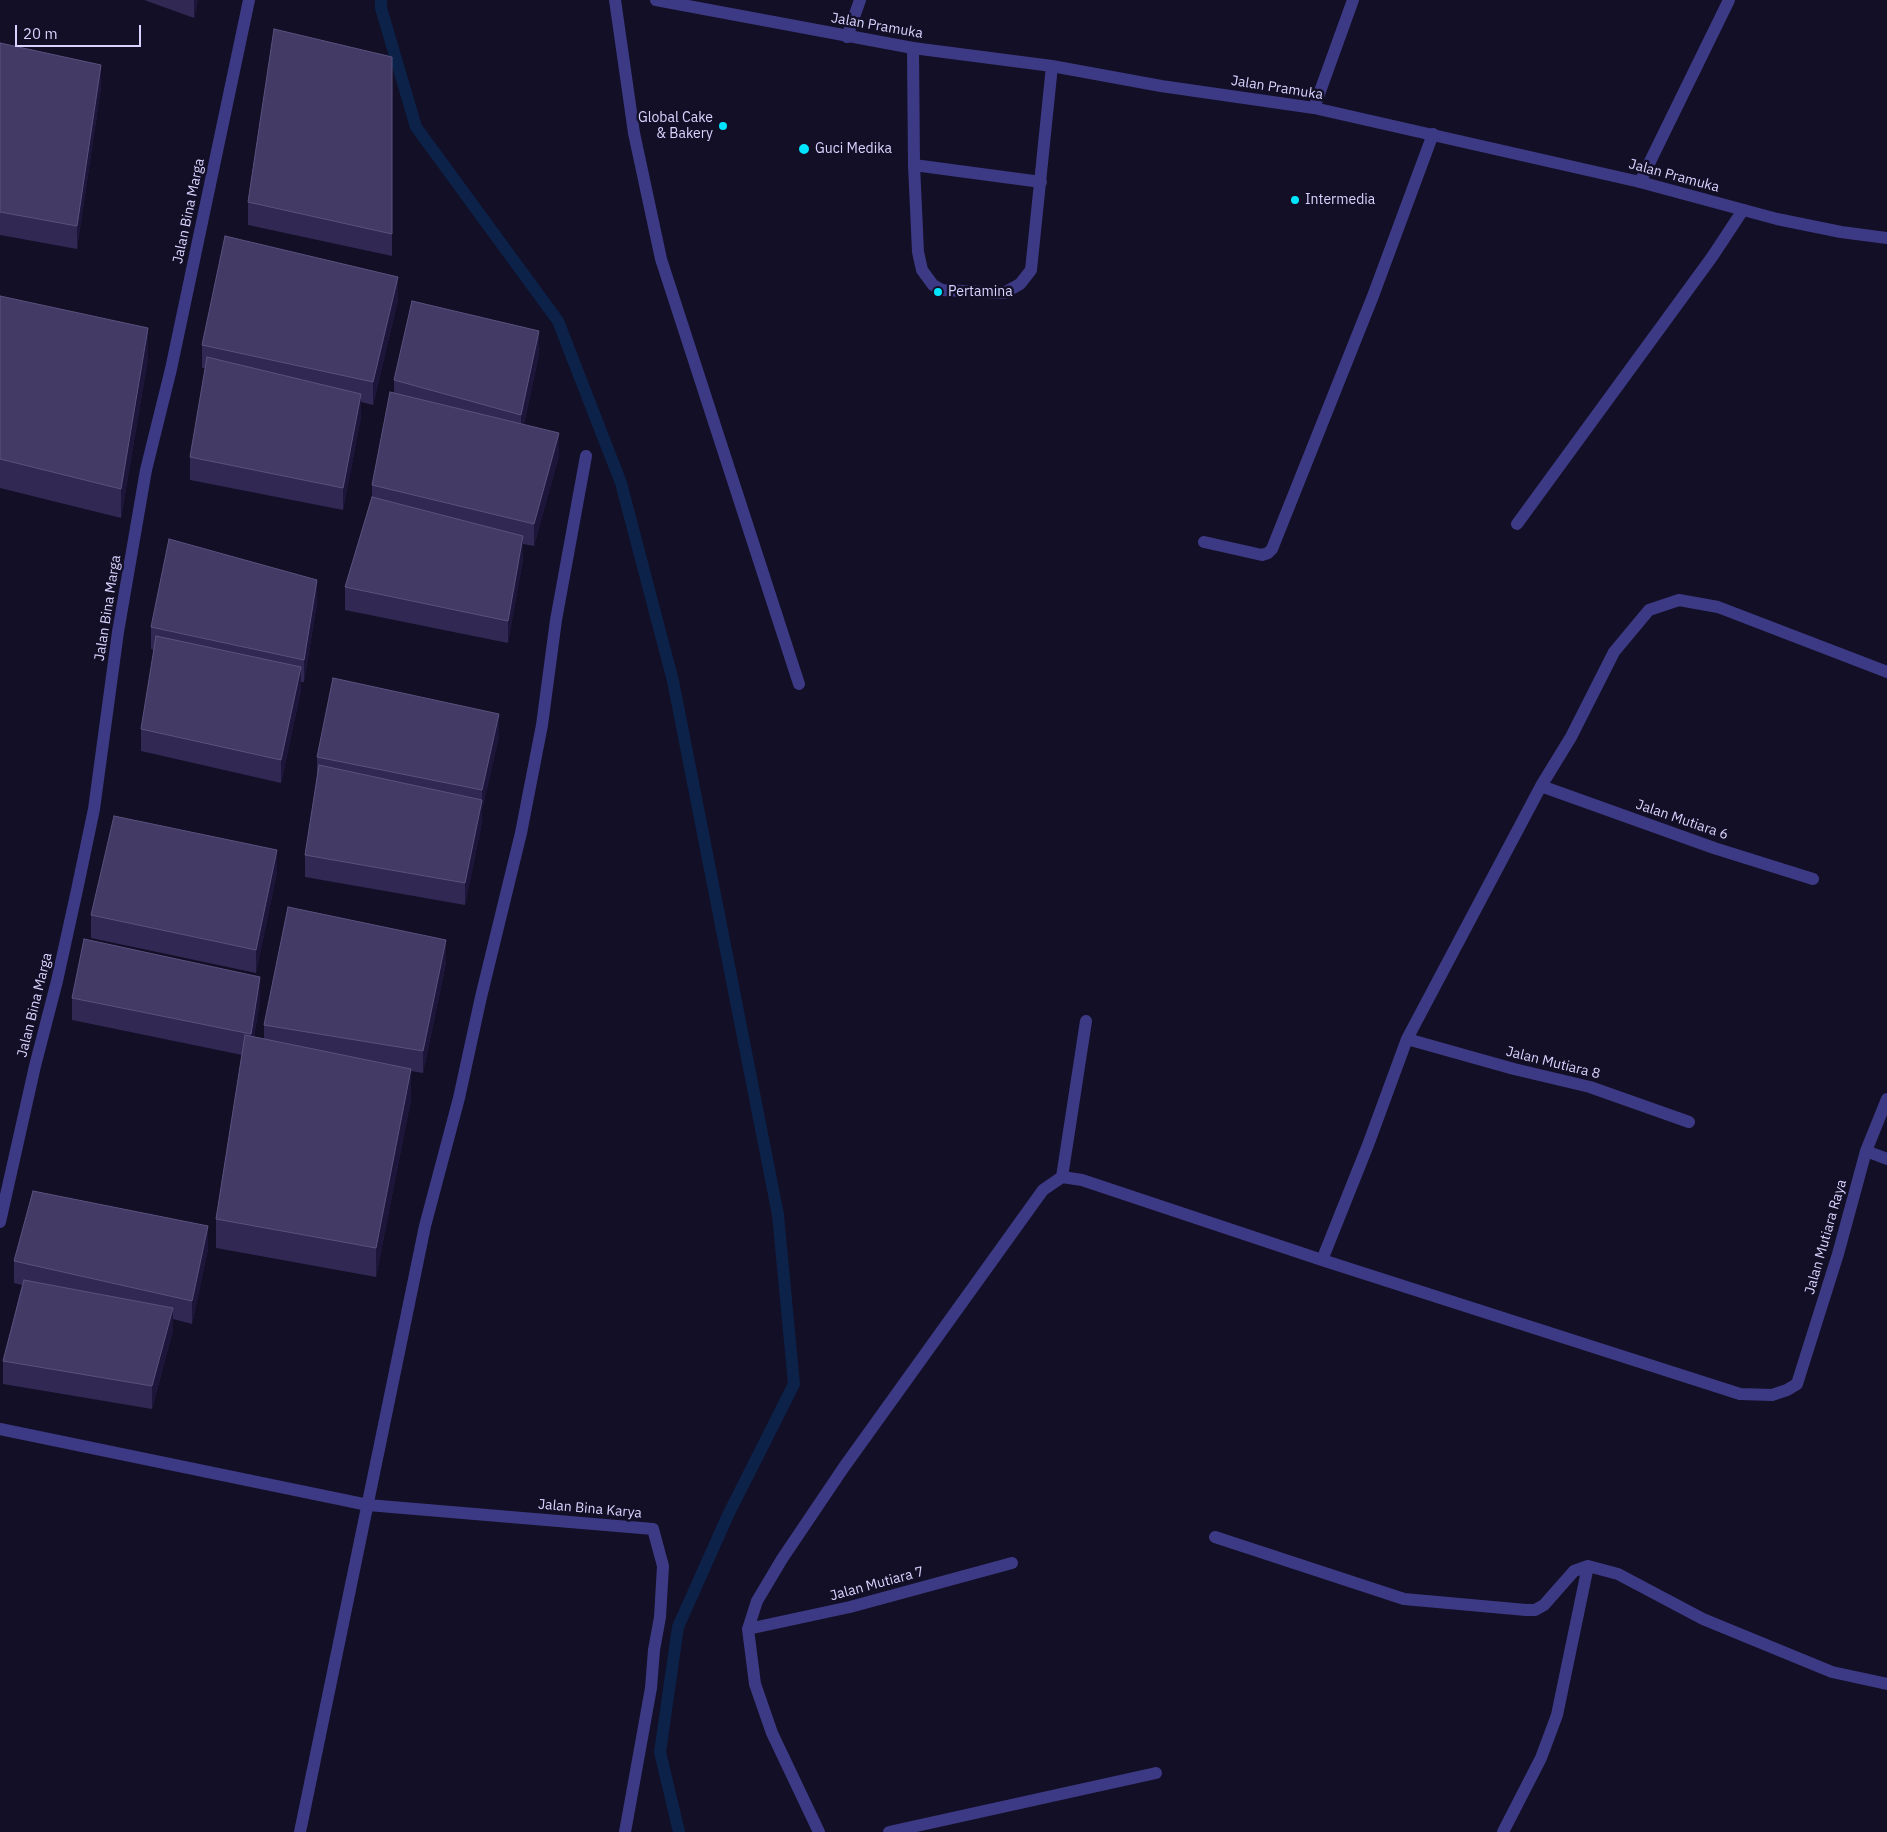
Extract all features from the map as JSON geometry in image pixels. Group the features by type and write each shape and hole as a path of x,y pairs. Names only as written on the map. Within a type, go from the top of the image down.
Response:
{"street":[{"name":"Jalan Bina Marga","path":"0,1222 35,1066 57,981 94,809 118,632 146,470 171,369 249,0"},
{"path":"616,0 634,133 661,259 799,684"},
{"name":"Jalan Pramuka","path":"656,0 913,48 1052,66 1161,86 1314,108 1640,182 1776,219 1841,232 1887,238"},
{"path":"847,36 860,0"},
{"path":"1314,108 1353,0"},
{"path":"1640,182 1729,0"},
{"path":"913,48 914,165 918,252 922,270 933,285 942,290 1004,293 1020,284 1032,270 1052,66"},
{"path":"1204,542 1262,555 1268,553 1272,548 1373,296 1433,134"},
{"path":"914,165 1041,182"},
{"path":"1517,524 1744,210"},
{"path":"300,1832 424,1226 459,1098 481,996 521,833 542,725 556,620 586,456"},
{"path":"819,1832 772,1733 755,1684 748,1629 757,1601 782,1558 844,1467 1043,1190 1062,1177 1082,1180 1322,1260 1368,1145 1407,1039 1541,786 1571,737 1614,652 1649,610 1679,600 1718,607 1887,672"},
{"name":"Jalan Mutiara 6","path":"1541,786 1714,848 1814,879"},
{"path":"1062,1177 1086,1021"},
{"name":"Jalan Mutiara 8","path":"1407,1039 1514,1069 1590,1087 1689,1122"},
{"name":"Jalan Mutiara Raya","path":"1322,1260 1740,1394 1772,1395 1788,1390 1797,1384 1838,1254 1866,1150 1887,1099"},
{"path":"1866,1150 1887,1159"},
{"path":"0,1429 368,1505"},
{"name":"Jalan Bina Karya","path":"368,1505 652,1529 663,1566 660,1617 654,1650 651,1688 625,1832"},
{"path":"1215,1537 1404,1599 1526,1610 1535,1610 1544,1605 1574,1571 1588,1566 1618,1574 1703,1619 1832,1672 1887,1684"},
{"name":"Jalan Mutiara 7","path":"748,1629 850,1607 1012,1563"},
{"path":"1503,1832 1541,1758 1556,1715 1588,1566"},
{"path":"889,1832 1156,1773"}],"building":[{"path":"274,29 392,57 392,234 248,202"},
{"path":"0,43 101,65 77,226 0,212"},
{"path":"225,236 398,277 373,382 202,345"},
{"path":"0,296 148,328 121,489 0,459"},
{"path":"412,301 539,331 521,415 394,380"},
{"path":"207,357 361,394 343,488 190,457"},
{"path":"390,392 559,433 534,524 372,485"},
{"path":"372,497 523,536 508,621 345,587"},
{"path":"169,539 317,580 304,660 151,627"},
{"path":"156,636 301,667 281,760 141,729"},
{"path":"333,678 499,714 482,790 317,757"},
{"path":"319,765 482,800 465,883 305,855"},
{"path":"114,816 277,850 256,950 91,915"},
{"path":"288,907 446,940 423,1051 264,1025"},
{"path":"84,939 260,977 251,1034 72,998"},
{"path":"245,1035 411,1069 376,1248 216,1219"},
{"path":"33,1191 208,1226 192,1301 14,1261"},
{"path":"24,1280 173,1308 152,1386 3,1361"}],"waterway":[{"path":"381,0 381,8 416,127 558,321 621,483 673,681 778,1215 794,1384 728,1515 678,1627 660,1752 679,1832"}],"place":[{"name":"Global Cake & Bakery","path":"723,126"},
{"name":"Guci Medika","path":"804,149"},
{"name":"Intermedia","path":"1295,200"},
{"name":"Pertamina","path":"938,292"}]}
